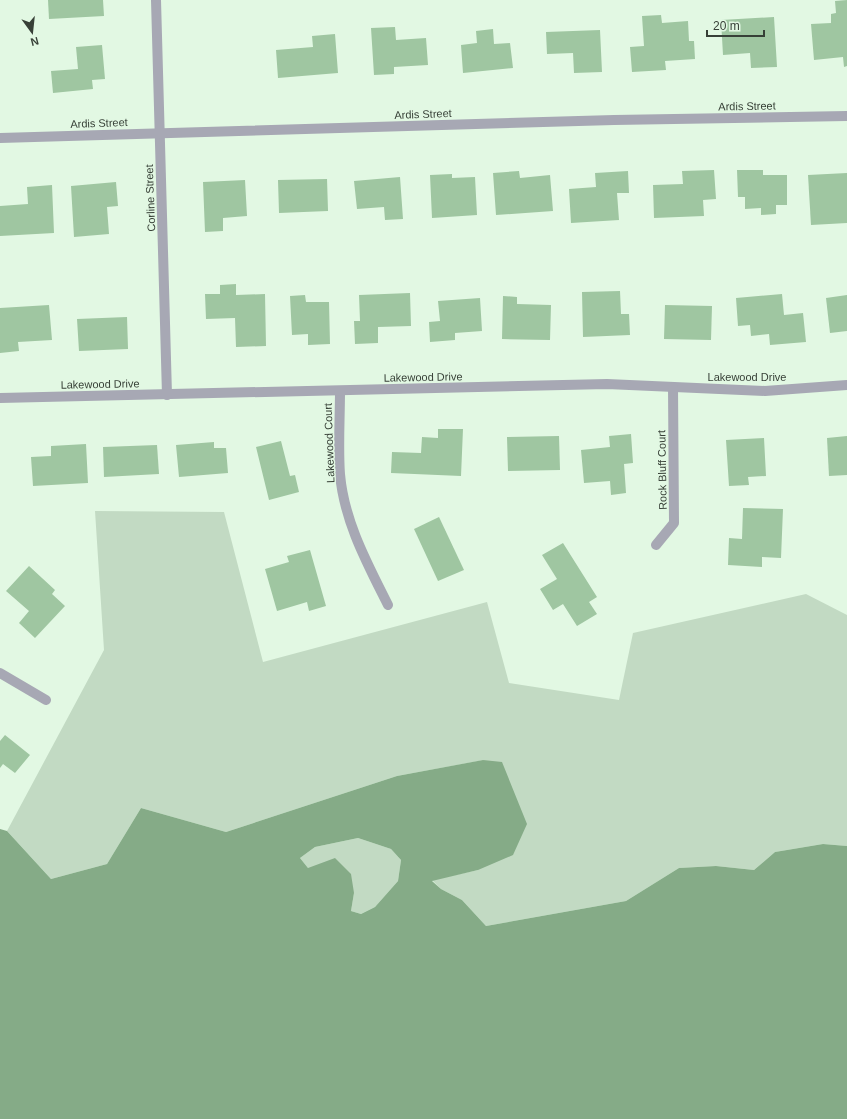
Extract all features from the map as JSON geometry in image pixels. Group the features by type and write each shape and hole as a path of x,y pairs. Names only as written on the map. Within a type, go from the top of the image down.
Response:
{"street":[{"name":"Corline Street","path":"156,0 168,395"},
{"name":"Ardis Street","path":"0,138 606,121 847,116"},
{"name":"Lakewood Drive","path":"0,398 607,384 764,391 847,385"},
{"name":"Rock Bluff Court","path":"656,545 674,523 673,388"},
{"name":"Lakewood Court","path":"340,391 340,474 348,515 361,551 388,605"},
{"path":"0,673 46,700"}],"shaded area":[{"path":"95,511 224,512 263,662 487,602 509,683 619,700 633,633 806,594 847,615 847,846 823,844 775,852 754,870 716,866 679,868 626,901 486,926 462,900 441,889 432,880 478,870 484,760 397,776 226,832 141,808 107,864 51,879 7,831 104,650"},
{"path":"483,760 502,762 527,824 513,855 478,870 432,881 441,889 462,900 486,926 626,901 679,868 716,866 754,870 775,852 823,844 847,846 847,1119 0,1119 0,829 7,831 51,879 107,864 141,808 226,832 397,776","holes":["358,838 391,849 401,860 398,881 375,907 361,914 351,911 354,893 351,874 335,858 308,868 300,858 315,847"]},
{"path":"358,838 391,849 401,860 398,881 375,907 361,914 351,911 354,893 308,868 300,858 315,847"}],"building":[{"path":"48,0 103,0 104,16 49,19"},
{"path":"847,0 847,66 844,67 843,57 814,60 811,24 831,23 831,14 836,13 835,1"},
{"path":"661,15 662,23 688,21 689,41 694,41 695,59 665,61 666,70 632,72 630,47 644,46 642,16"},
{"path":"774,17 777,67 751,68 750,53 723,55 721,20"},
{"path":"395,27 396,40 426,38 428,65 394,67 394,74 374,75 371,28"},
{"path":"493,29 494,44 510,43 513,68 463,73 461,45 477,43 476,31"},
{"path":"600,30 602,72 574,73 573,53 547,54 546,32"},
{"path":"335,34 338,73 278,78 276,50 313,47 312,36"},
{"path":"102,45 105,79 92,80 93,89 53,93 51,71 78,69 76,47"},
{"path":"714,170 716,199 703,200 704,216 654,218 653,185 683,184 682,171"},
{"path":"737,170 763,170 763,175 787,175 787,205 776,205 776,214 761,215 761,208 745,209 745,197 738,197"},
{"path":"519,171 520,178 550,175 553,211 496,215 493,173"},
{"path":"628,171 629,193 617,193 619,220 571,223 569,189 596,187 595,173"},
{"path":"847,173 847,223 811,225 808,175"},
{"path":"452,174 452,178 475,177 477,215 432,218 430,175"},
{"path":"400,177 403,219 385,220 384,207 357,209 354,181"},
{"path":"327,179 328,211 279,213 278,180"},
{"path":"245,180 247,216 223,218 223,231 205,232 203,182"},
{"path":"116,182 118,206 107,207 109,234 74,237 71,186"},
{"path":"52,185 54,233 0,236 0,206 28,204 27,187"},
{"path":"236,284 236,295 265,294 266,346 236,347 235,318 206,319 205,294 220,294 220,285"},
{"path":"620,291 621,314 629,314 630,335 583,337 582,292"},
{"path":"410,293 411,326 378,327 378,343 355,344 354,321 360,321 359,295"},
{"path":"782,294 784,315 803,313 806,342 770,345 769,334 751,336 750,325 738,326 736,298"},
{"path":"305,295 306,302 329,302 330,344 308,345 308,334 292,335 290,296"},
{"path":"847,295 847,331 830,333 826,298"},
{"path":"503,296 517,297 517,304 551,305 550,340 502,339"},
{"path":"480,298 482,331 455,333 455,340 430,342 429,322 440,321 438,301"},
{"path":"49,305 52,340 18,342 19,351 0,353 0,308"},
{"path":"665,305 712,306 711,340 664,339"},
{"path":"127,317 128,349 79,351 77,319"},
{"path":"438,429 463,429 461,476 391,473 392,452 421,453 422,437 438,438"},
{"path":"631,434 633,463 624,464 626,493 611,495 610,481 584,483 581,450 610,447 609,436"},
{"path":"559,436 560,470 508,471 507,437"},
{"path":"847,436 847,475 829,476 827,438"},
{"path":"764,438 766,476 748,477 749,485 729,486 726,440"},
{"path":"281,441 290,476 295,475 299,492 269,500 256,447"},
{"path":"214,442 214,448 226,448 228,473 179,477 176,445"},
{"path":"86,444 88,483 33,486 31,457 51,456 51,446"},
{"path":"157,445 159,474 104,477 103,447"},
{"path":"743,508 783,509 781,558 762,557 762,567 728,565 729,538 742,539"},
{"path":"439,517 464,570 438,581 414,529"},
{"path":"563,543 597,597 589,602 597,614 577,626 563,604 553,610 540,589 557,579 542,555"},
{"path":"310,550 326,606 309,611 307,602 277,611 265,569 289,562 287,556"},
{"path":"29,566 55,590 52,594 65,606 35,638 19,623 29,611 6,591"},
{"path":"5,735 30,755 15,773 3,764 0,768 0,741"}]}
